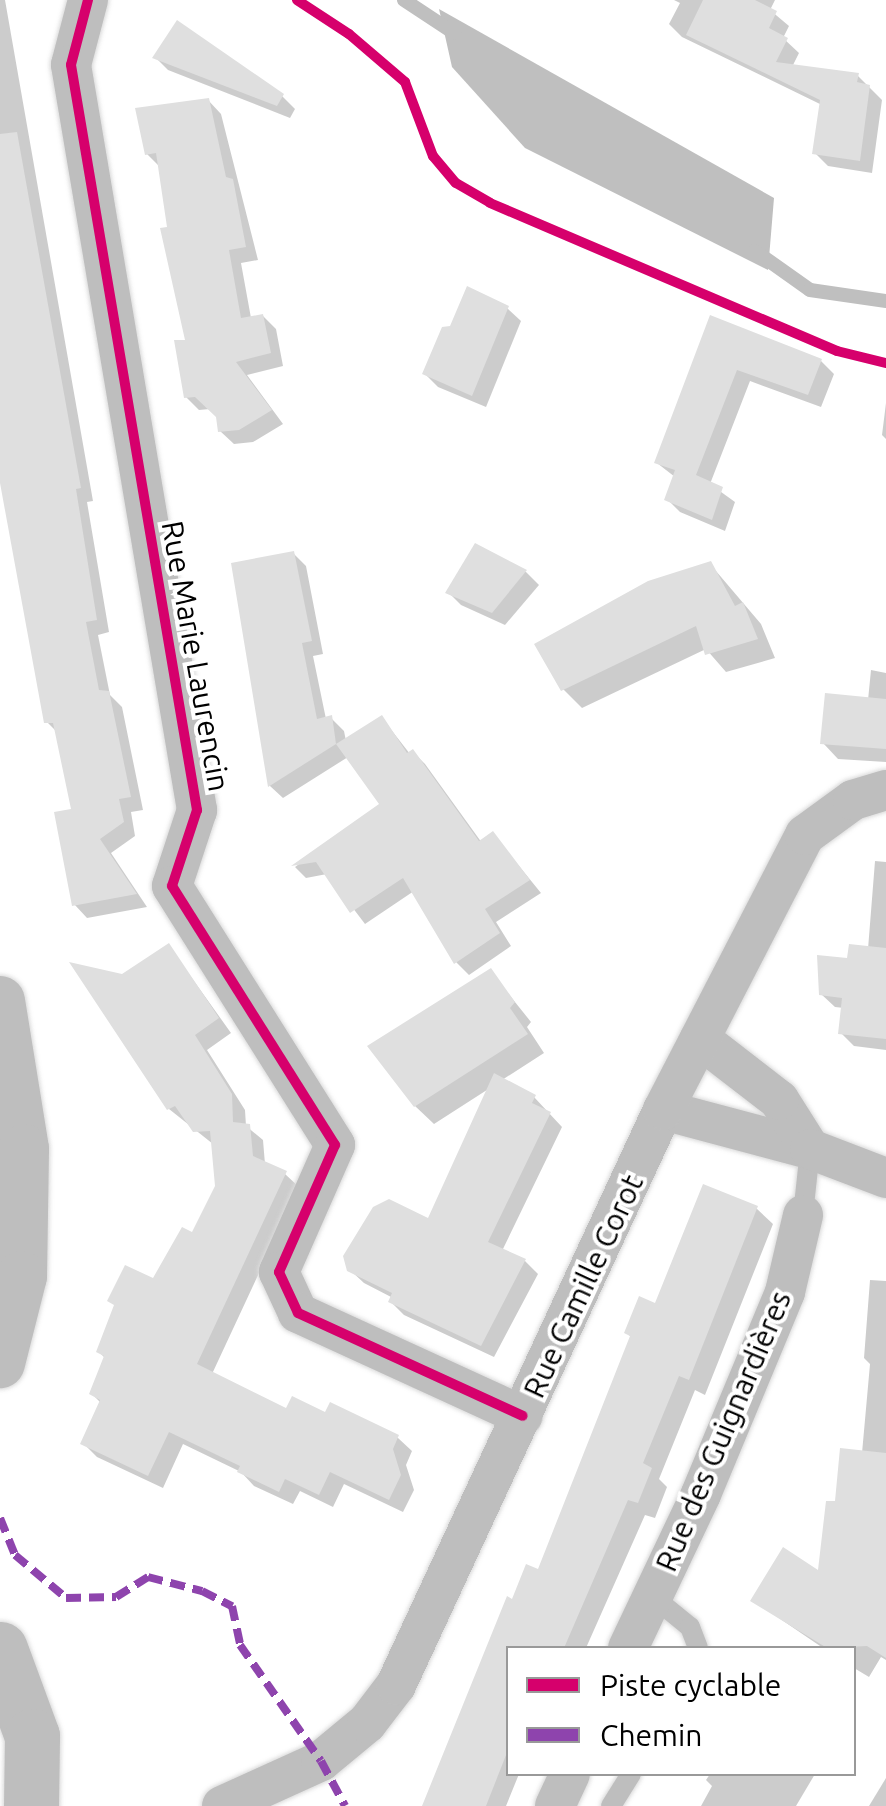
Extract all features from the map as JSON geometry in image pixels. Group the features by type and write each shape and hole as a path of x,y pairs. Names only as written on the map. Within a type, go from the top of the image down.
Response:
{"main road":[{"path":"0,1649 32,1736 31,1806"}],"street":[{"name":"Rue Marie Laurencin","path":"88,0 71,66 198,810 172,886 335,1145 279,1272 298,1313 524,1416"},
{"name":"Rue Camille Corot","path":"222,1806 321,1761 376,1710 396,1685 664,1110 806,835 853,800 886,790"},
{"path":"0,1001 24,1149 22,1276 0,1362"},
{"path":"700,1039 780,1100 810,1149"},
{"path":"664,1110 810,1149 886,1178"},
{"name":"Rue des Guignardières","path":"629,1646 701,1494 786,1292 803,1215"},
{"path":"555,1806 569,1776"}],"lane":[{"name":"Rue des Guignardières","path":"803,1215 810,1149"},
{"path":"652,1596 690,1627 697,1646"},
{"path":"611,1806 630,1776"}],"shaded area":[{"path":"439,9 774,198 768,270 525,148 452,67"}],"building":[{"path":"703,0 755,0 777,11 769,28 788,38 776,62 859,73 857,82 870,85 860,161 812,154 820,100 686,35"},
{"path":"177,20 284,94 277,106 152,58"},
{"path":"209,98 226,177 233,179 246,247 229,250 241,318 263,314 271,353 236,362 272,410 239,430 218,432 216,417 195,397 184,398 174,340 185,340 160,228 167,227 156,153 145,155 135,108"},
{"path":"17,132 81,488 76,489 97,620 86,622 99,690 109,691 131,797 119,799 124,822 100,839 137,894 72,906 54,812 71,809 53,723 44,723 0,483 0,134"},
{"path":"467,286 509,306 472,396 422,374 442,327 450,326"},
{"path":"710,315 822,359 808,395 737,370 696,475 723,487 712,520 664,500 675,470 654,463"},
{"path":"475,543 527,570 492,613 445,593"},
{"path":"294,551 312,641 302,643 317,719 332,715 336,744 268,787 231,563"},
{"path":"711,561 735,606 743,602 758,639 705,655 696,626 561,691 534,644 648,581"},
{"path":"825,693 886,699 886,749 820,744"},
{"path":"382,715 407,753 413,749 479,841 493,831 530,880 485,909 500,933 454,964 403,878 350,913 316,862 291,866 379,804 336,744"},
{"path":"169,943 219,1018 195,1035 232,1094 233,1122 250,1124 253,1156 287,1171 197,1364 286,1408 292,1396 325,1412 330,1402 399,1435 393,1449 401,1475 389,1500 330,1472 319,1495 285,1479 279,1492 237,1472 240,1466 169,1432 148,1476 80,1444 100,1400 89,1394 104,1356 96,1352 114,1305 107,1301 125,1265 153,1278 182,1227 192,1232 215,1186 210,1131 193,1132 175,1106 167,1110 69,962 122,974"},
{"path":"849,944 886,948 886,1039 838,1034 842,998 819,995 817,955 847,958"},
{"path":"491,968 515,1002 510,1008 528,1034 414,1107 367,1046"},
{"path":"494,1073 536,1095 532,1103 551,1112 488,1242 526,1259 481,1346 388,1302 392,1293 347,1271 343,1256 373,1207 389,1199 428,1218"},
{"path":"703,1184 758,1206 689,1380 679,1376 643,1463 652,1468 638,1503 628,1500 565,1646 506,1646 506,1755 486,1806 422,1806 507,1596 512,1599 526,1564 538,1569 630,1336 624,1333 639,1296 655,1303"},
{"path":"840,1448 886,1453 886,1658 867,1646 824,1646 750,1601 783,1547 818,1570 826,1501 835,1501"}],"waterway":[{"path":"404,0 454,33"},
{"path":"755,251 810,290 886,301"}],"marked path":[{"path":"0,1518 15,1555 66,1598 116,1597 148,1577 202,1591 232,1606 240,1645 321,1761 345,1806"}],"cycle path":[{"path":"88,0 71,65 197,810 172,886 335,1145 279,1272 298,1313 523,1416"},
{"path":"297,0 349,34 405,82 433,156 456,183 490,203 837,351 886,363"}]}
